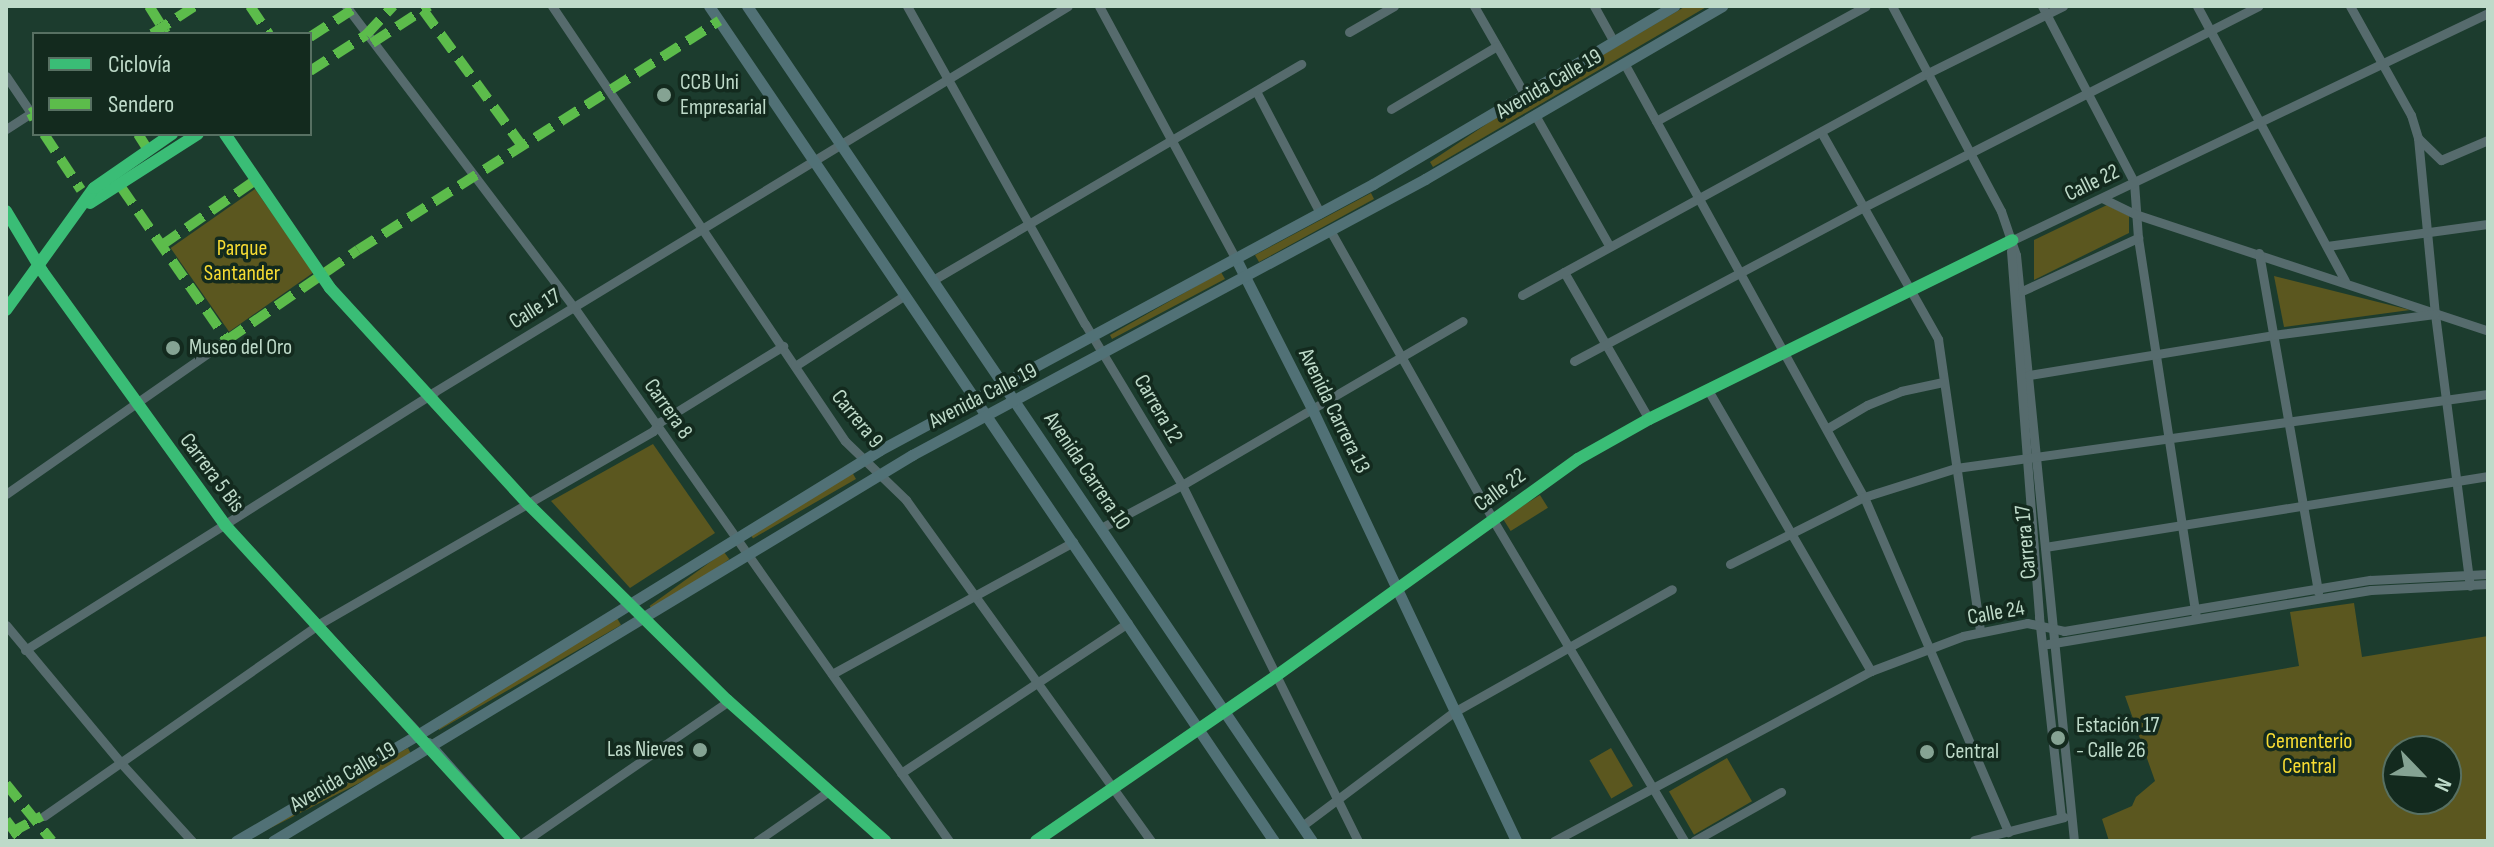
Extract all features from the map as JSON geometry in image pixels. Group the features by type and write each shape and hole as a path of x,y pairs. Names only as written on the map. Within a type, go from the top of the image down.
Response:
{"main road":[{"path":"709,6 1274,841"},
{"name":"Avenida Carrera 10","path":"747,6 1312,841"},
{"name":"Avenida Calle 19","path":"236,841 419,734 864,460 1320,213 1674,6"},
{"name":"Avenida Calle 19","path":"273,841 432,748 881,474 1331,232 1722,6"},
{"name":"Avenida Carrera 13","path":"1236,259 1312,409 1516,841"},
{"path":"419,734 515,841"}],"street":[{"name":"Carrera 8","path":"346,6 573,307 949,841"},
{"name":"Carrera 9","path":"552,6 845,441 906,500 1151,841"},
{"name":"Carrera 12","path":"907,6 1092,337 1182,485 1358,841"},
{"name":"Calle 17","path":"25,650 812,159 1068,6"},
{"name":"Avenida Carrera 13","path":"1099,6 1236,259"},
{"path":"1349,32 1394,6"},
{"path":"1474,6 1525,95"},
{"path":"1656,121 1866,6"},
{"name":"Carrera 17","path":"1892,6 1971,154 2012,240 2022,291 2029,375 2040,624 2061,817"},
{"path":"1522,295 2044,10 2063,6"},
{"path":"2197,6 2345,281"},
{"path":"1574,361 1862,208 2259,6"},
{"path":"2350,6 2411,115 2418,138 2435,314 2469,581"},
{"path":"1599,8 1614,42"},
{"path":"2044,10 2134,182 2138,238 2196,615"},
{"name":"Calle 22","path":"1036,841 1276,676 1578,459 1649,419 1910,289 2488,13"},
{"path":"1391,109 1497,46"},
{"path":"1624,63 1864,497 2008,832"},
{"path":"933,280 1301,64"},
{"path":"6,76 31,113 6,129"},
{"path":"1256,91 1320,213"},
{"path":"1535,115 1609,245"},
{"path":"1821,132 1938,339 1980,631"},
{"path":"2418,138 2441,160 2488,140"},
{"path":"2102,198 2135,214 2345,281 2488,331"},
{"name":"Carrera 5 Bis","path":"6,211 42,271 225,525 419,734"},
{"path":"2329,249 2488,224"},
{"path":"1331,232 1493,520 1684,841"},
{"path":"2022,291 2138,238"},
{"name":"Carrera 17","path":"2012,240 2013,289 2045,547 2074,841"},
{"path":"2259,253 2319,594"},
{"path":"1564,272 1649,419"},
{"path":"795,366 905,295"},
{"path":"2029,375 2273,335 2435,314"},
{"path":"1101,528 1182,485 1463,321"},
{"path":"6,494 227,340"},
{"path":"44,816 319,624 658,427 660,422 783,346"},
{"path":"1828,428 1867,405 1901,391 1943,382"},
{"path":"1708,390 1871,671"},
{"path":"1730,564 1864,497 1956,468 2032,460 2488,394"},
{"path":"2045,547 2488,476"},
{"path":"832,674 1073,542"},
{"name":"Calle 24","path":"2469,581 2488,574"},
{"name":"Calle 24","path":"2042,645 2319,594 2469,581 2488,584"},
{"path":"1302,826 1454,712 1672,589"},
{"name":"Calle 24","path":"1554,841 1871,671 1928,647 1980,631 2040,624 2064,631 2196,615"},
{"path":"901,773 1128,623"},
{"path":"6,625 120,762 192,841"},
{"path":"525,841 729,701"},
{"path":"757,841 829,791"},
{"path":"1694,841 1781,792"},
{"path":"1974,840 2073,815"}],"green space":[{"path":"1686,6 1708,6 1433,167 1430,162 1500,115"},
{"name":"Parque Santander","path":"255,189 314,273 229,332 171,248"},
{"path":"1371,193 1374,199 1259,262 1255,255"},
{"path":"2107,205 2129,216 2129,233 2034,280 2034,240"},
{"path":"1221,272 1225,279 1112,339 1110,335"},
{"path":"2274,276 2410,310 2284,327"},
{"path":"653,444 715,533 630,588 551,501"},
{"path":"852,472 856,479 753,538 749,532"},
{"path":"1540,495 1548,508 1511,531 1503,518"},
{"path":"724,552 729,559 655,613 650,606"},
{"name":"Cementerio Central","path":"2354,603 2362,657 2488,636 2488,841 2109,841 2102,819 2132,806 2136,797 2155,781 2125,696 2299,666 2290,612"},
{"path":"617,618 621,625 439,730 435,723"},
{"path":"408,748 412,756 246,840 242,832"},
{"path":"1611,748 1633,786 1611,799 1589,760"},
{"path":"1727,758 1752,801 1694,835 1669,792"}],"marked path":[{"path":"149,6 165,32"},
{"path":"155,32 195,6"},
{"path":"250,6 268,32"},
{"path":"312,36 358,6"},
{"path":"312,70 366,35 393,6"},
{"path":"372,43 429,6"},
{"path":"423,10 522,146"},
{"path":"121,187 227,340 358,250 719,21"},
{"path":"45,136 81,190"},
{"path":"139,136 146,147"},
{"path":"162,245 254,181"},
{"path":"6,784 52,841"},
{"path":"10,833 42,816"},
{"path":"6,820 22,841"}],"cycle path":[{"path":"6,310 94,188 169,136"},
{"path":"90,203 195,136"},
{"path":"226,136 330,288 527,503 727,700 885,841"},
{"path":"6,211 42,271 225,525 515,841"},
{"path":"1036,841 1276,676 1578,459 1649,419 2012,240"}],"place":[{"name":"CCB Uni Empresarial","path":"664,95"},
{"name":"Museo del Oro","path":"173,348"},
{"name":"Estación 17 - Calle 26","path":"2058,738"},
{"name":"Las Nieves","path":"700,750"},
{"name":"Central","path":"1927,752"}]}
